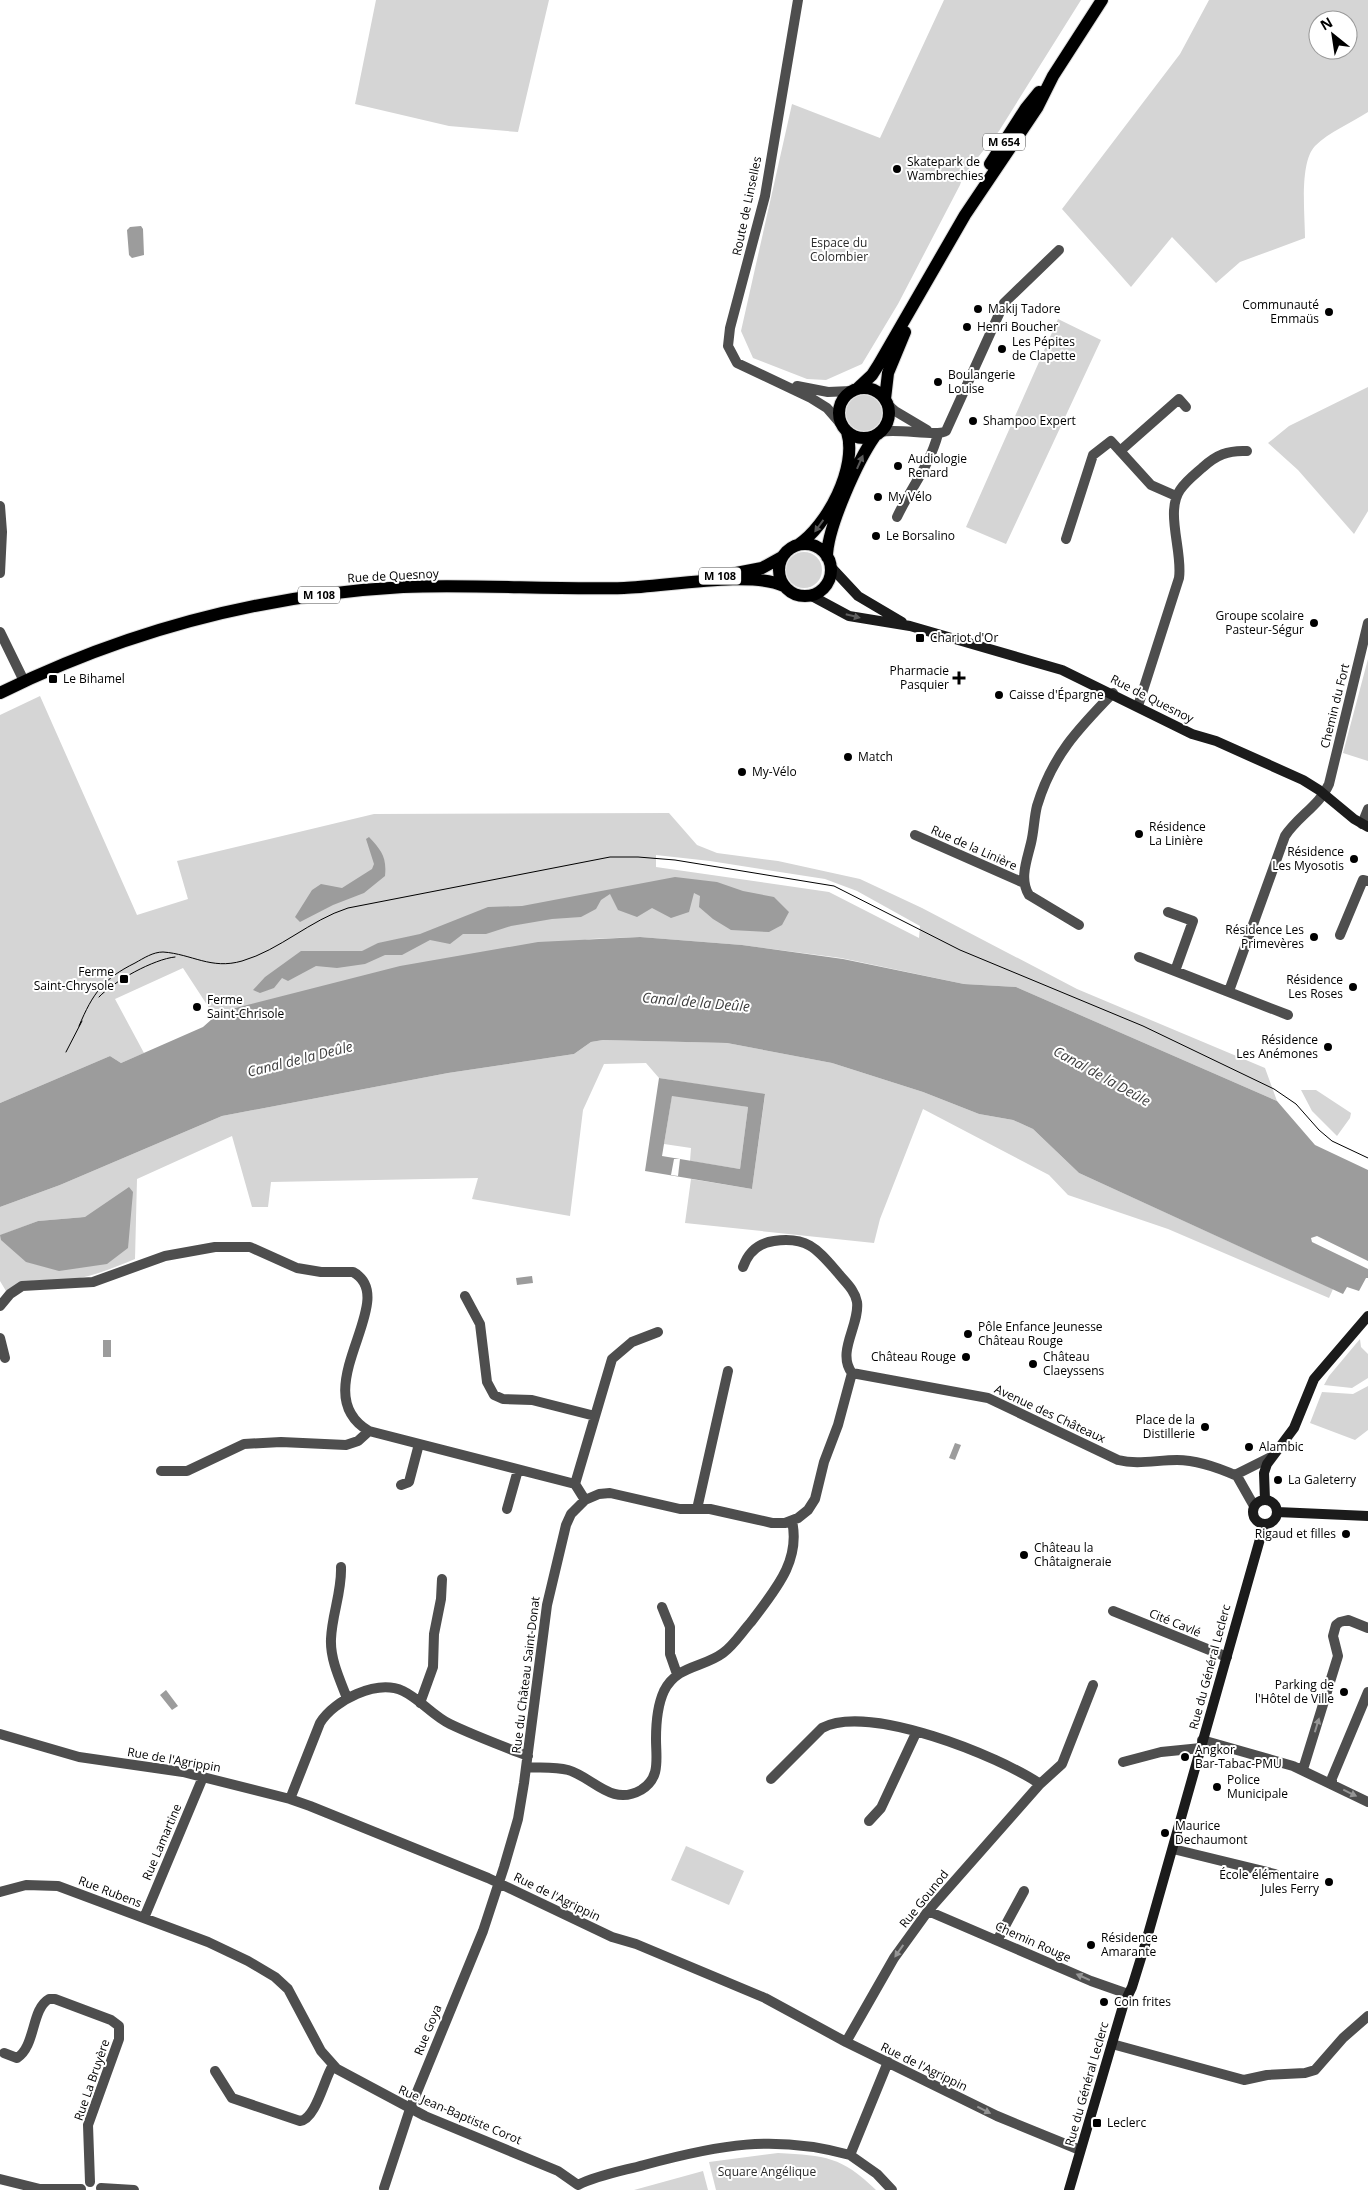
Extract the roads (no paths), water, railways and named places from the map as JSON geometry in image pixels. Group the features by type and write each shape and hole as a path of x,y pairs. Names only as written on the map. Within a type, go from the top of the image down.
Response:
{"main road":[{"name":"M 654","path":"854,390 875,371 965,216 978,181 1026,108 1053,76 1102,0"},
{"name":"M 654","path":"886,401 890,370 924,288"},
{"path":"873,389 886,401 888,419 866,449 833,525 829,562 830,577 826,585 818,592 810,595 795,594 784,586 779,572 782,556 816,530 839,489 851,454 840,405 854,390 873,389"},
{"path":"844,428 861,438 878,434"},
{"path":"797,545 814,546 829,562"},
{"name":"Rue de Quesnoy","path":"654,586 758,568 782,556"},
{"name":"Rue de Quesnoy","path":"0,693 24,681 100,650 155,631 226,611 297,598 410,587 623,588 752,580 770,581 784,586"}],"street":[{"name":"Route de Linselles","path":"798,0 765,196 728,339 730,352 737,364 785,384 819,402 844,428"},
{"path":"878,434 894,429 934,433 945,432 951,423 1005,301 1059,250"},
{"name":"Route de Linselles","path":"785,384 828,392 854,390"},
{"path":"1120,451 1179,399 1186,407"},
{"path":"886,401 897,412 934,433"},
{"path":"897,517 907,496 919,480 934,433"},
{"path":"1066,539 1093,455 1111,441 1151,485 1176,496"},
{"path":"1138,706 1179,578 1180,564 1175,515 1176,496 1184,485 1217,456 1233,451 1247,451"},
{"path":"0,506 2,532 0,573"},
{"name":"Rue de Quesnoy","path":"829,562 858,596 877,609 910,626"},
{"name":"Rue de Quesnoy","path":"810,595 849,616 910,626 1050,665 1113,693 1192,734 1216,741 1303,780 1365,826"},
{"name":"Chemin du Fort","path":"1324,794 1368,623"},
{"path":"0,632 24,681"},
{"name":"Rue de la Linière","path":"1079,925 1032,898 1024,883 1036,811 1048,778 1076,731 1113,693"},
{"path":"1229,991 1285,836 1291,827 1324,794"},
{"path":"1365,826 1368,809"},
{"name":"Rue de la Linière","path":"914,835 1024,883"},
{"path":"1340,935 1363,880 1368,882"},
{"path":"1168,912 1193,921 1175,971"},
{"path":"1139,957 1288,1015"},
{"path":"0,1306 10,1294 22,1286 92,1282 165,1256 215,1247 250,1247 297,1268 321,1272 353,1272 364,1283 368,1298 346,1376 345,1397 353,1416 369,1431 575,1484 585,1500 599,1494 610,1493 680,1509 717,1511 772,1523 792,1521 808,1510 815,1499 824,1462 838,1425 852,1373 846,1361 857,1310 855,1296 817,1248 800,1242 772,1241 755,1248 747,1256 743,1267"},
{"path":"465,1296 480,1324 487,1382 494,1395 503,1399 532,1400 595,1416"},
{"path":"1265,1500 1264,1473 1271,1457 1294,1428 1314,1379 1365,1319"},
{"path":"575,1484 612,1359 632,1342 656,1330"},
{"path":"0,1338 5,1358"},
{"path":"697,1509 728,1371"},
{"name":"Avenue des Châteaux","path":"852,1373 988,1398 1118,1460 1138,1462 1192,1461 1235,1475"},
{"path":"161,1471 187,1471 244,1444 281,1442 346,1445 358,1441 369,1431"},
{"path":"401,1484 409,1482 419,1444"},
{"path":"1254,1506 1265,1500 1273,1503 1277,1512 1273,1522 1264,1525 1254,1519 1254,1506 1242,1482 1235,1475 1271,1457"},
{"path":"507,1509 518,1470"},
{"name":"Rue du Château Saint-Donat","path":"499,1883 518,1819 528,1756 539,1653 551,1583 569,1519 574,1510 585,1500"},
{"path":"1277,1512 1368,1516"},
{"path":"526,1767 574,1772 612,1794 632,1793 648,1785 657,1770 656,1739 661,1702 668,1685 677,1674 724,1653 772,1594 786,1572 792,1558 795,1542 792,1521"},
{"name":"Rue du Général Leclerc","path":"1069,2190 1173,1849 1264,1525"},
{"path":"341,1567 341,1587 331,1644 333,1659 347,1698"},
{"path":"420,1703 433,1667 434,1634 441,1599 442,1579"},
{"path":"662,1607 670,1627 671,1659 677,1674"},
{"name":"Cité Cavlé","path":"1113,1611 1227,1657"},
{"path":"1299,1769 1304,1766 1338,1656 1333,1636 1336,1626 1340,1622 1348,1620 1368,1628"},
{"name":"Rue Gounod","path":"846,2042 894,1958 928,1911 1040,1784 1062,1764 1093,1685"},
{"path":"290,1799 320,1723 335,1705 347,1698 385,1687 402,1691 448,1724 528,1756"},
{"path":"1332,1784 1332,1778 1368,1692"},
{"path":"771,1779 822,1728 833,1723 862,1720 946,1740 993,1758 1016,1769 1040,1784"},
{"path":"869,1820 881,1808 916,1733"},
{"name":"Rue de l'Agrippin","path":"0,1734 86,1758 203,1777 290,1799 499,1883 612,1937 636,1944 759,1996 846,2042 1010,2122 1080,2150"},
{"path":"1123,1762 1202,1744 1299,1769 1368,1802"},
{"name":"Rue Lamartine","path":"144,1918 203,1777"},
{"path":"1173,1849 1274,1874"},
{"name":"Rue Goya","path":"384,2188 410,2109 482,1931 499,1883"},
{"name":"Rue Rubens","path":"0,1892 26,1885 53,1885 208,1942"},
{"path":"998,1939 1024,1891"},
{"name":"Chemin Rouge","path":"928,1911 998,1939 1091,1981 1128,1994"},
{"name":"Rue Jean-Baptiste Corot","path":"208,1942 248,1961 281,1982 292,1995 321,2050 332,2065 410,2109 558,2171 576,2187"},
{"name":"Rue La Bruyère","path":"4,2053 17,2058 26,2051 42,2006 50,2000 111,2020 119,2026 119,2039 88,2125 90,2182"},
{"path":"1112,2044 1244,2080 1266,2074 1305,2073 1316,2070 1349,2032 1368,2016"},
{"path":"850,2155 888,2062"},
{"path":"215,2071 232,2098 300,2121 307,2119 312,2112 332,2065"},
{"path":"576,2187 597,2177 697,2151 744,2144 780,2142 799,2144 850,2155 877,2174 892,2190"},
{"path":"0,2179 40,2189 81,2190 85,2183 90,2182 97,2183 101,2189 134,2190"}],"water":[{"path":"141,226 143,229 144,255 132,258 129,255 127,230 130,227"},
{"path":"369,837 382,854 385,864 385,876 364,893 333,905 300,922 295,917 312,890 321,884 342,888 372,869 374,864 366,839"},
{"path":"675,877 717,882 743,891 774,897 789,912 782,925 769,932 731,930 713,919 699,907 700,896 694,893 689,912 671,918 652,908 637,917 618,910 610,894 601,900 596,909 581,917 552,919 511,926 486,934 463,934 450,944 430,940 402,955 385,955 365,964 337,968 316,966 288,981 282,978 274,988 260,993 253,990 265,977 301,951 362,951 378,943 420,934 488,907 522,906"},
{"name":"Canal de la Deûle","path":"640,937 742,945 843,959 964,984 1016,987 1277,1101 1315,1145 1368,1170 1368,1261 1317,1236 1311,1238 1312,1242 1368,1269 1368,1278 1366,1278 1359,1291 1347,1287 1343,1294 1079,1173 1033,1129 1013,1120 979,1114 923,1092 832,1063 727,1043 603,1040 591,1042 574,1054 448,1073 222,1116 60,1185 0,1207 0,1103 110,1056 121,1063 203,1027 220,1012 400,966 538,942"},
{"path":"659,1078 765,1094 752,1189 645,1171","holes":["672,1096 748,1107 740,1169 662,1156"]},
{"path":"129,1187 133,1192 128,1248 107,1264 59,1271 26,1262 1,1240 0,1235 38,1221 85,1217"},
{"path":"532,1276 533,1283 517,1285 516,1278"},
{"path":"103,1340 111,1340 111,1357 103,1357"},
{"path":"955,1443 961,1445 955,1460 949,1458"},
{"path":"166,1690 178,1706 172,1710 160,1695"}],"tram line":[{"path":"79,1026 89,1004 107,981 124,969 156,953 173,953 211,963 231,963 242,961 269,950 334,913 348,908 610,857 675,860 834,886 960,950 1143,1026 1274,1089 1296,1104 1319,1130 1332,1141 1368,1158"},
{"path":"99,997 114,984 146,966 175,957"},
{"path":"66,1052 82,1021"}],"place":[{"name":"Skatepark de Wambrechies","path":"897,169"},
{"name":"Makij Tadore","path":"978,309"},
{"name":"Communauté Emmaüs","path":"1329,312"},
{"name":"Henri Boucher","path":"967,327"},
{"name":"Les Pépites de Clapette","path":"1002,349"},
{"name":"Boulangerie Louise","path":"938,382"},
{"name":"Shampoo Expert","path":"973,421"},
{"name":"Audiologie Renard","path":"898,466"},
{"name":"My Vélo","path":"878,497"},
{"name":"Le Borsalino","path":"876,536"},
{"name":"Groupe scolaire Pasteur-Ségur","path":"1314,623"},
{"name":"Chariot d'Or","path":"920,638"},
{"name":"Pharmacie Pasquier","path":"959,678"},
{"name":"Le Bihamel","path":"53,679"},
{"name":"Caisse d'Épargne","path":"999,695"},
{"name":"Match","path":"848,757"},
{"name":"My-Vélo","path":"742,772"},
{"name":"Résidence La Linière","path":"1139,834"},
{"name":"Résidence Les Myosotis","path":"1354,859"},
{"name":"Résidence Les Primevères","path":"1314,937"},
{"name":"Ferme Saint-Chrysole","path":"124,979"},
{"name":"Résidence Les Roses","path":"1353,987"},
{"name":"Ferme Saint-Chrisole","path":"197,1007"},
{"name":"Résidence Les Anémones","path":"1328,1047"},
{"name":"Pôle Enfance Jeunesse Château Rouge","path":"968,1334"},
{"name":"Château Rouge","path":"966,1357"},
{"name":"Château Claeyssens","path":"1033,1364"},
{"name":"Place de la Distillerie","path":"1205,1427"},
{"name":"Alambic","path":"1249,1447"},
{"name":"La Galeterry","path":"1278,1480"},
{"name":"Rigaud et filles","path":"1346,1534"},
{"name":"Château la Châtaigneraie","path":"1024,1555"},
{"name":"Parking de l'Hôtel de Ville","path":"1344,1692"},
{"name":"Angkor Bar-Tabac-PMU","path":"1185,1757"},
{"name":"Police Municipale","path":"1217,1787"},
{"name":"Maurice Dechaumont","path":"1165,1833"},
{"name":"École élémentaire Jules Ferry","path":"1329,1882"},
{"name":"Résidence Amarante","path":"1091,1945"},
{"name":"Coin frites","path":"1104,2002"},
{"name":"Leclerc","path":"1097,2123"}],"park label":[{"name":"Espace du Colombier","path":"839,250"},
{"name":"Square Angélique","path":"767,2172"}]}
